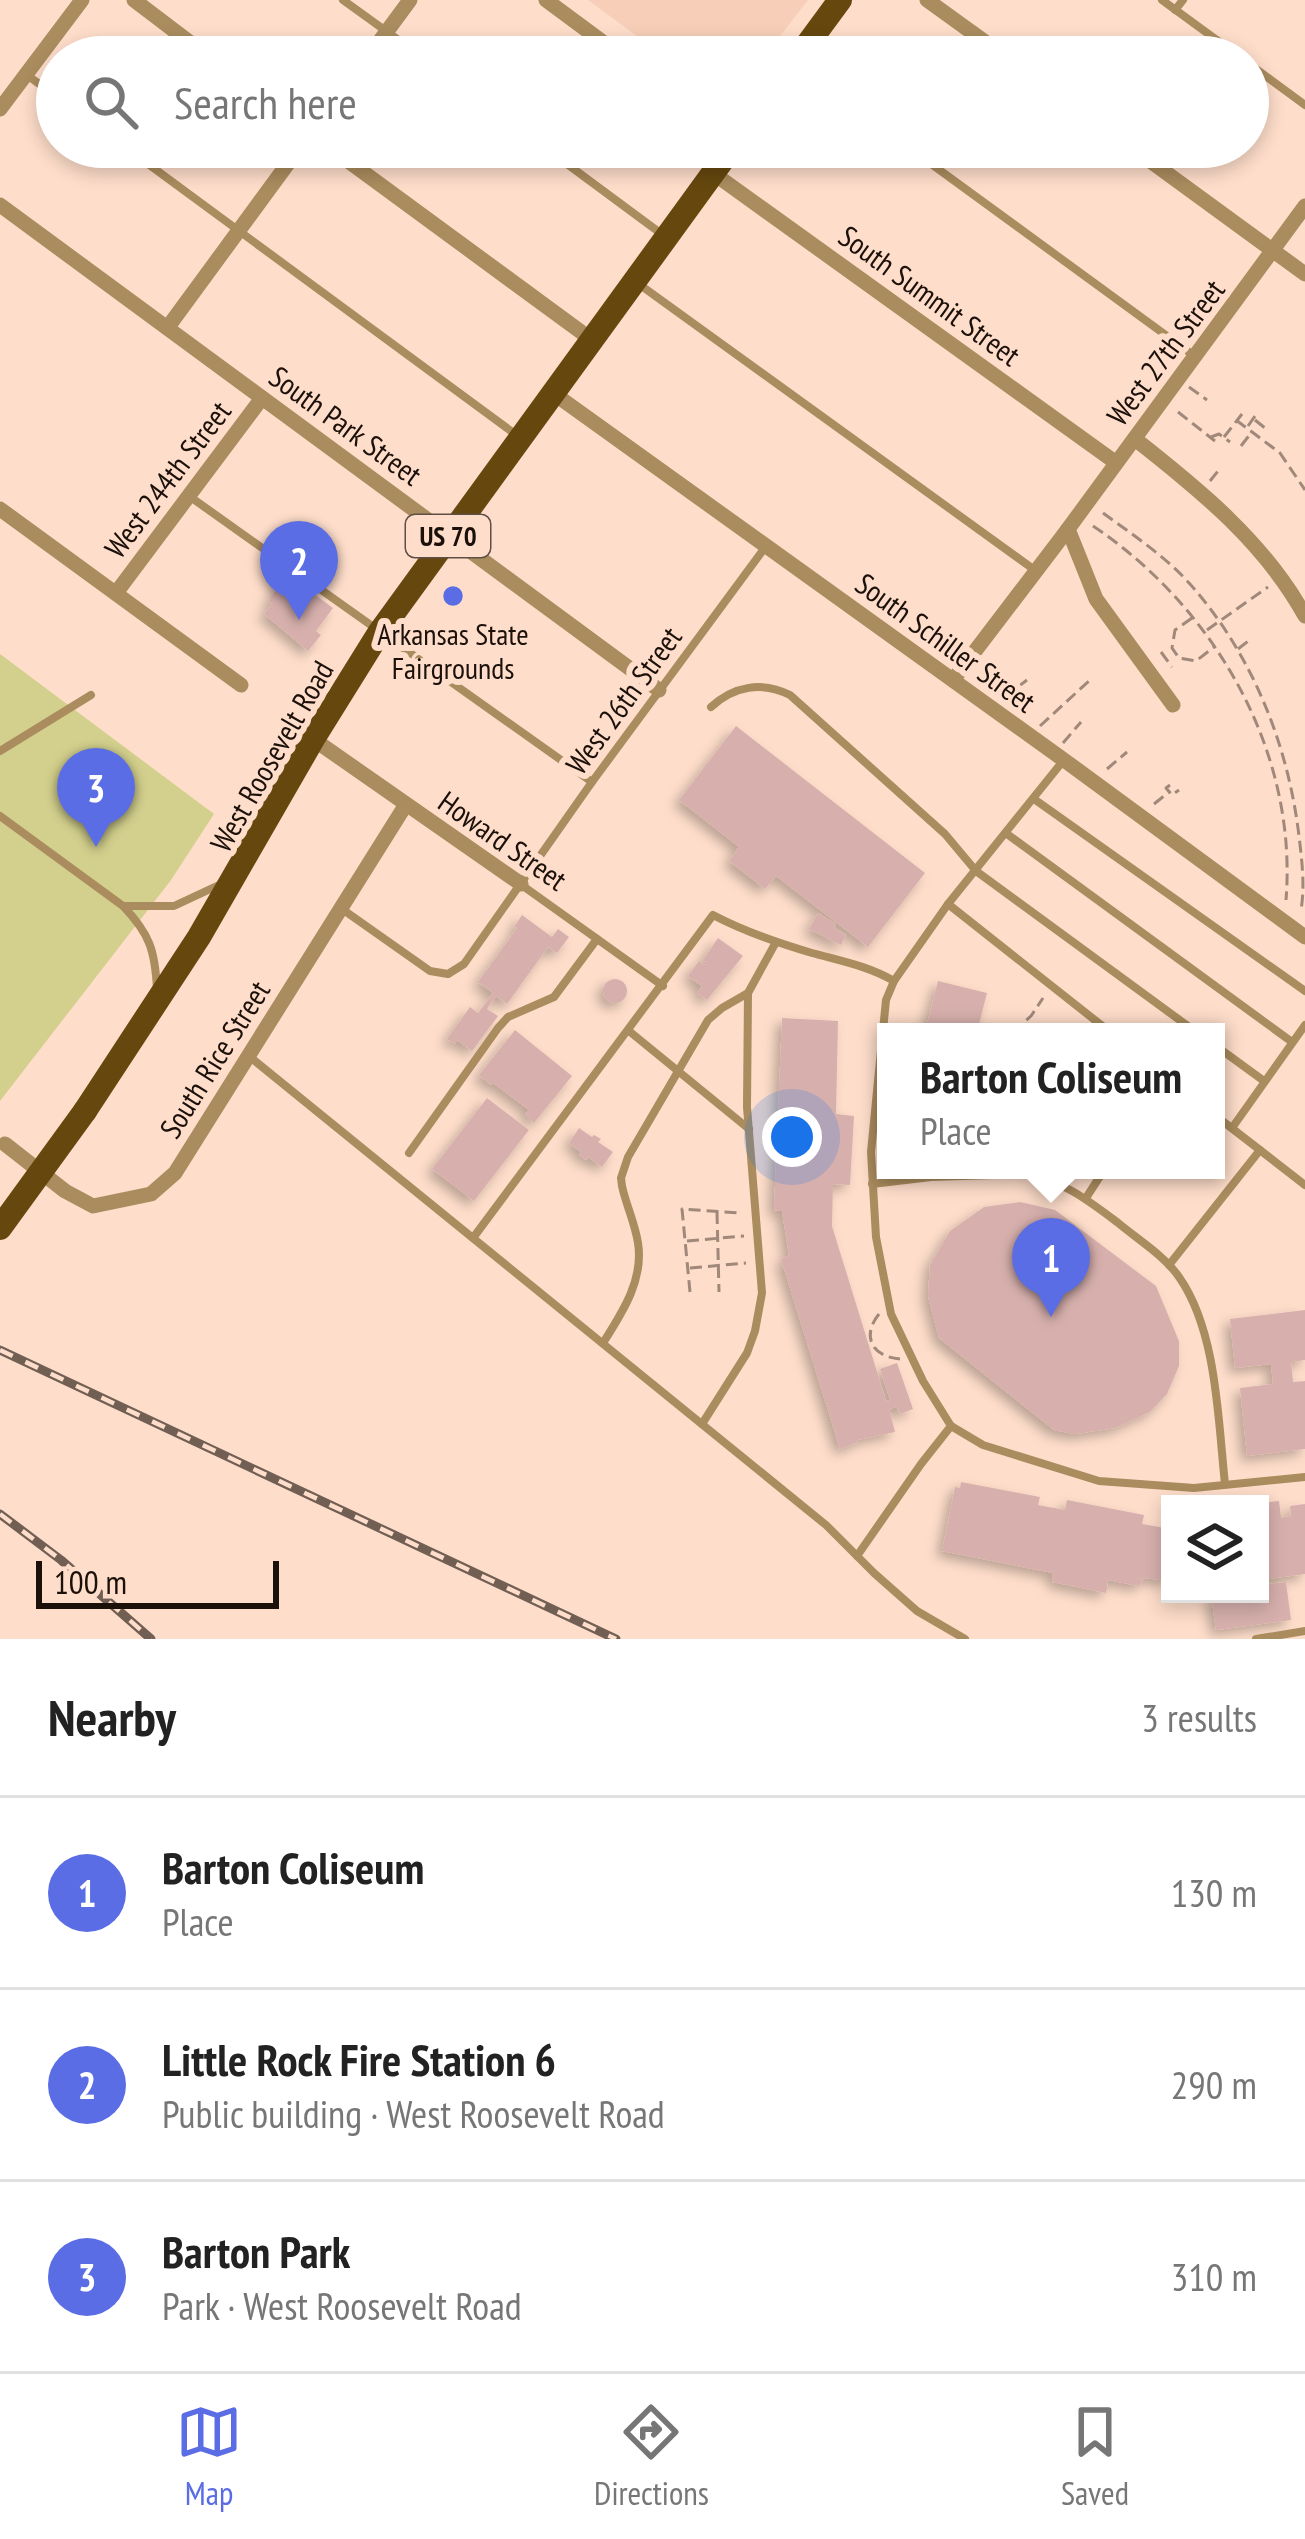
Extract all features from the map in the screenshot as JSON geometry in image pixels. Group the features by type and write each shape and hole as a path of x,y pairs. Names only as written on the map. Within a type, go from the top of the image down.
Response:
{"main road":[{"path":"813,36 840,0"},
{"name":"West Roosevelt Road","path":"0,1228 158,1003 379,633 717,168"}],"street":[{"path":"55,36 82,0"},
{"path":"134,0 181,36"},
{"path":"383,36 410,0"},
{"path":"546,0 594,36"},
{"path":"927,0 977,36"},
{"path":"0,109 36,61"},
{"path":"168,327 284,168"},
{"path":"357,168 592,340"},
{"path":"1160,168 1305,274"},
{"name":"South Summit Street","path":"713,173 1115,462"},
{"name":"South Park Street","path":"0,205 659,690"},
{"name":"West 27th Street","path":"953,680 1305,206"},
{"name":"South Schiller Street","path":"553,393 1305,938"},
{"name":"West 244th Street","path":"116,593 262,398"},
{"path":"1135,440 1226,515 1276,573 1305,616"},
{"path":"0,509 241,686"},
{"path":"1068,529 1096,599 1173,705"},
{"name":"Howard Street","path":"313,739 521,884"},
{"name":"South Rice Street","path":"2,1140 65,1191 93,1206 151,1194 175,1173 405,806"}],"lane":[{"path":"343,0 394,36"},
{"path":"1162,0 1211,36"},
{"path":"1175,10 1183,0"},
{"path":"26,74 36,81"},
{"path":"1269,78 1305,104"},
{"path":"153,168 520,438"},
{"path":"572,168 666,237"},
{"path":"937,168 1195,356"},
{"path":"635,280 1036,571"},
{"path":"189,496 592,782"},
{"name":"West 26th Street","path":"340,908 430,971 448,974 464,964 766,546"},
{"path":"710,707 750,687 770,687 790,695 945,834 976,872 1184,1023"},
{"path":"0,751 91,695"},
{"path":"881,1023 894,981 948,904 1034,799 1059,757"},
{"path":"1034,799 1305,992"},
{"path":"0,815 138,922 155,956 158,1003"},
{"path":"1006,834 1292,1042"},
{"path":"123,906 175,906 236,877"},
{"name":"Howard Street","path":"521,884 663,986"},
{"path":"948,904 1099,1023"},
{"path":"473,1238 713,915 742,930 867,967 894,981"},
{"path":"409,1153 508,1017 554,997 597,939"},
{"path":"702,1424 747,1353 762,1294 749,1129 748,992 776,942"},
{"path":"603,1343 628,1302 639,1264 638,1239 622,1186 623,1169 708,1020 748,992"},
{"path":"1232,1128 1305,1025"},
{"path":"629,1031 749,1129"},
{"path":"1225,1053 1264,1082"},
{"path":"248,1056 826,1525 917,1611 964,1639"},
{"path":"877,1076 872,1184 876,1237 891,1314 951,1426 983,1445 1099,1480 1194,1488 1305,1477"},
{"path":"1225,1123 1305,1185"},
{"path":"1169,1265 1260,1150"},
{"path":"872,1184 922,1179"},
{"path":"1044,1179 1086,1198 1169,1265 1188,1292 1213,1378 1225,1484"},
{"path":"1086,1198 1098,1179"},
{"path":"857,1556 951,1426"},
{"path":"1256,1639 1305,1630"}],"path":[{"path":"1178,379 1207,400"},
{"path":"1178,412 1213,439 1219,434 1230,442"},
{"path":"1241,446 1258,412"},
{"path":"1224,436 1241,414"},
{"path":"1253,419 1265,428"},
{"path":"1237,420 1280,453 1305,490"},
{"path":"1211,481 1217,471"},
{"path":"1103,513 1188,582 1244,662 1282,751 1299,833 1301,910"},
{"path":"1093,526 1141,561 1194,616 1253,716 1273,773 1284,831 1287,882 1281,919"},
{"path":"1205,631 1264,590"},
{"path":"1194,616 1175,630 1172,648 1179,658 1196,661 1215,645"},
{"path":"1236,650 1251,640"},
{"path":"1161,652 1172,667"},
{"path":"1166,659 1175,652"},
{"path":"1244,662 1252,656"},
{"path":"989,706 1027,680"},
{"path":"1030,736 1090,680"},
{"path":"1059,757 1081,722"},
{"path":"1093,783 1126,752"},
{"path":"1155,803 1169,788 1172,795 1179,790"},
{"path":"1023,1023 1052,986"},
{"path":"690,1292 682,1209 756,1214"},
{"path":"718,1212 719,1292"},
{"path":"685,1241 758,1235"},
{"path":"688,1268 760,1262"},
{"path":"889,1303 874,1319 872,1349 889,1359 914,1360"}],"shaded area":[{"path":"588,0 808,0 780,36 637,36"},
{"path":"0,654 214,814 171,880 0,1101"}],"building":[{"path":"295,580 333,608 308,651 264,614 281,583 288,588"},
{"path":"736,726 925,873 868,947 776,876 765,889 729,861 739,847 679,800"},
{"path":"818,913 846,935 841,945 809,929"},
{"path":"522,915 552,937 558,929 569,937 557,953 548,947 507,1004 496,996 487,1009 498,1016 472,1051 457,1040 455,1044 447,1039 470,1007 478,1013 493,993 478,982"},
{"path":"718,938 743,956 707,1000 697,993 702,986 688,976 699,961 707,963 703,960"},
{"path":"615,979 627,991 615,1003 603,991"},
{"path":"938,981 987,993 979,1023 927,1023"},
{"path":"782,1018 838,1021 836,1114 854,1116 850,1185 833,1184 832,1226 886,1401 890,1400 880,1369 897,1363 913,1409 900,1414 897,1407 889,1409 895,1432 840,1449 781,1259 789,1256 782,1211 774,1210"},
{"path":"515,1030 572,1076 534,1123 525,1114 529,1110 479,1075"},
{"path":"487,1098 529,1130 474,1201 432,1169"},
{"path":"579,1128 601,1139 598,1142 613,1152 602,1167 579,1155 569,1143"},
{"path":"1020,1202 1055,1210 1156,1286 1179,1341 1179,1366 1167,1394 1150,1412 1115,1428 1075,1434 1054,1430 939,1338 928,1296 930,1265 950,1231 984,1207"},
{"path":"1305,1310 1305,1360 1291,1362 1293,1382 1305,1381 1305,1449 1247,1456 1240,1388 1273,1384 1271,1364 1235,1368 1230,1319"},
{"path":"961,1482 1040,1497 1038,1505 1065,1510 1067,1500 1144,1515 1142,1524 1161,1527 1161,1580 1144,1578 1139,1586 1108,1580 1106,1593 1052,1582 1053,1573 942,1551 955,1487 960,1488"},
{"path":"1279,1501 1281,1518 1291,1516 1290,1506 1305,1504 1305,1574 1269,1579 1269,1502"},
{"path":"1286,1582 1291,1620 1216,1630 1212,1603 1269,1603 1269,1584"}],"railway":[{"path":"0,1350 616,1639"},
{"path":"0,1514 151,1639"}],"place":[{"name":"Arkansas State Fairgrounds","path":"453,596"},
{"name":"Little Rock Fire Station 6","path":"299,620"},
{"name":"Barton Park","path":"96,847"},
{"name":"Barton Coliseum","path":"1051,1317"}]}
